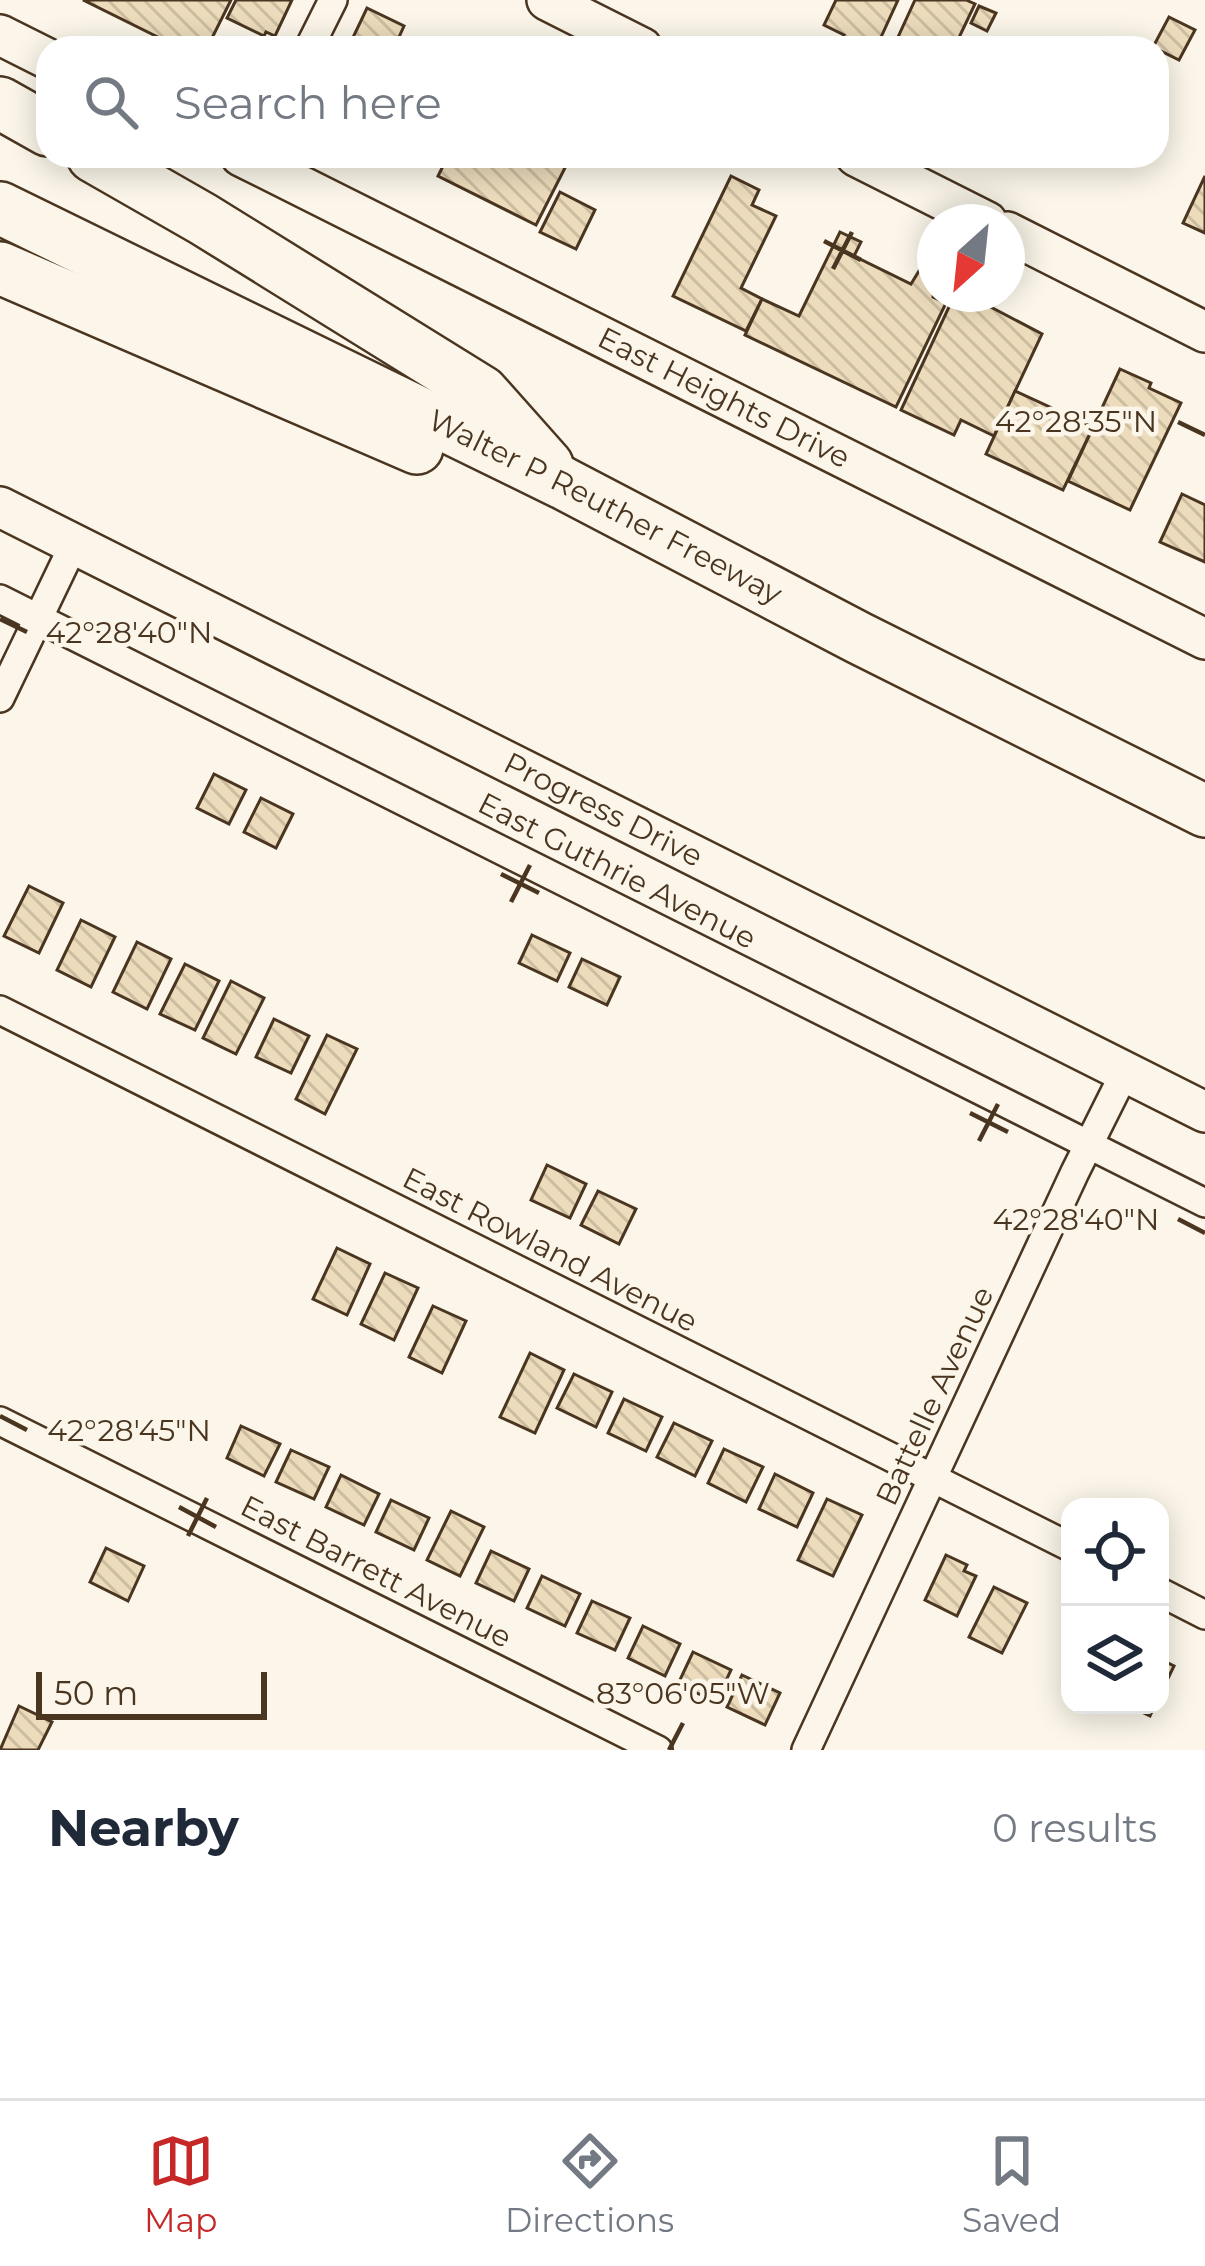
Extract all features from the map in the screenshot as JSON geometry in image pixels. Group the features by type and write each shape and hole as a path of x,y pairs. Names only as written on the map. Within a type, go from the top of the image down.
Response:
{"highway":[{"path":"0,103 36,123"},
{"path":"113,168 482,392 563,483"},
{"name":"Walter P Reuther Freeway","path":"0,208 563,483 1205,811"},
{"path":"0,268 859,638"}],"main road":[{"path":"547,0 618,36"},
{"path":"0,34 36,53"},
{"name":"East Heights Drive","path":"270,168 1205,639"},
{"path":"880,168 951,204"},
{"path":"1025,241 1205,332"},
{"name":"Progress Drive","path":"0,507 1205,1112"}],"street":[{"path":"316,36 333,0"},
{"path":"0,698 74,544"},
{"name":"East Guthrie Avenue","path":"0,598 1205,1203"},
{"name":"East Rowland Avenue","path":"0,1010 1061,1543"},
{"name":"Battelle Avenue","path":"806,1750 1125,1072"},
{"name":"East Barrett Avenue","path":"0,1421 658,1750"},
{"path":"1169,1597 1205,1615"}],"building":[{"path":"83,0 231,0 213,36 156,36"},
{"path":"236,0 292,0 275,36 266,32 264,36 227,18"},
{"path":"836,0 898,0 882,36 844,36 824,25"},
{"path":"915,0 975,4 960,36 898,36"},
{"path":"979,6 996,13 987,31 971,23"},
{"path":"367,8 404,26 399,36 354,36"},
{"path":"1169,17 1195,30 1179,60 1169,55 1169,36 1159,36"},
{"path":"442,168 565,168 536,225 438,176"},
{"path":"731,176 759,190 752,205 776,216 741,288 762,299 746,331 673,296"},
{"path":"1205,176 1205,233 1183,223"},
{"path":"560,192 595,210 576,249 540,232"},
{"path":"840,232 861,242 854,256 911,284 917,274 917,312 942,312 896,407 745,335 762,299 799,316"},
{"path":"947,312 1000,312 1042,334 994,436 961,420 954,435 901,410"},
{"path":"1120,369 1181,403 1130,510 1068,481"},
{"path":"1015,391 1093,427 1063,490 986,454"},
{"path":"1182,494 1205,505 1205,562 1160,542"},
{"path":"214,774 246,790 229,824 197,808"},
{"path":"261,798 293,814 276,848 244,832"},
{"path":"29,886 63,903 39,953 4,936"},
{"path":"81,920 115,937 91,987 57,970"},
{"path":"532,935 570,953 557,981 519,963"},
{"path":"137,942 171,959 147,1009 113,992"},
{"path":"582,959 620,977 607,1005 569,987"},
{"path":"185,964 219,981 195,1030 160,1014"},
{"path":"231,981 264,998 236,1054 203,1038"},
{"path":"274,1019 309,1036 291,1073 256,1057"},
{"path":"327,1035 357,1049 325,1114 296,1099"},
{"path":"547,1165 586,1184 570,1218 531,1200"},
{"path":"598,1191 636,1209 619,1244 581,1225"},
{"path":"337,1248 370,1264 347,1315 313,1299"},
{"path":"385,1273 418,1288 394,1340 361,1324"},
{"path":"433,1306 466,1321 442,1373 409,1357"},
{"path":"530,1353 564,1370 535,1433 500,1417"},
{"path":"574,1374 612,1392 596,1427 557,1408"},
{"path":"624,1399 662,1417 646,1451 608,1433"},
{"path":"674,1423 712,1441 695,1476 657,1457"},
{"path":"241,1426 280,1444 264,1476 227,1458"},
{"path":"724,1449 763,1467 746,1502 708,1483"},
{"path":"291,1450 329,1467 314,1499 276,1482"},
{"path":"775,1474 813,1493 797,1527 759,1509"},
{"path":"341,1475 379,1494 364,1525 326,1507"},
{"path":"827,1499 862,1515 833,1576 798,1560"},
{"path":"391,1500 429,1518 414,1550 376,1532"},
{"path":"451,1511 484,1527 460,1576 427,1560"},
{"path":"106,1548 144,1566 128,1601 90,1582"},
{"path":"491,1551 529,1569 514,1601 476,1583"},
{"path":"946,1555 967,1565 964,1571 976,1576 957,1616 925,1600"},
{"path":"542,1576 580,1594 565,1626 527,1608"},
{"path":"994,1587 1027,1603 1002,1653 969,1637"},
{"path":"592,1601 630,1618 615,1650 577,1633"},
{"path":"643,1626 680,1644 665,1676 628,1658"},
{"path":"693,1652 731,1670 716,1702 678,1684"},
{"path":"742,1675 780,1693 765,1725 727,1707"},
{"path":"19,1706 52,1722 38,1750 0,1750"}]}
